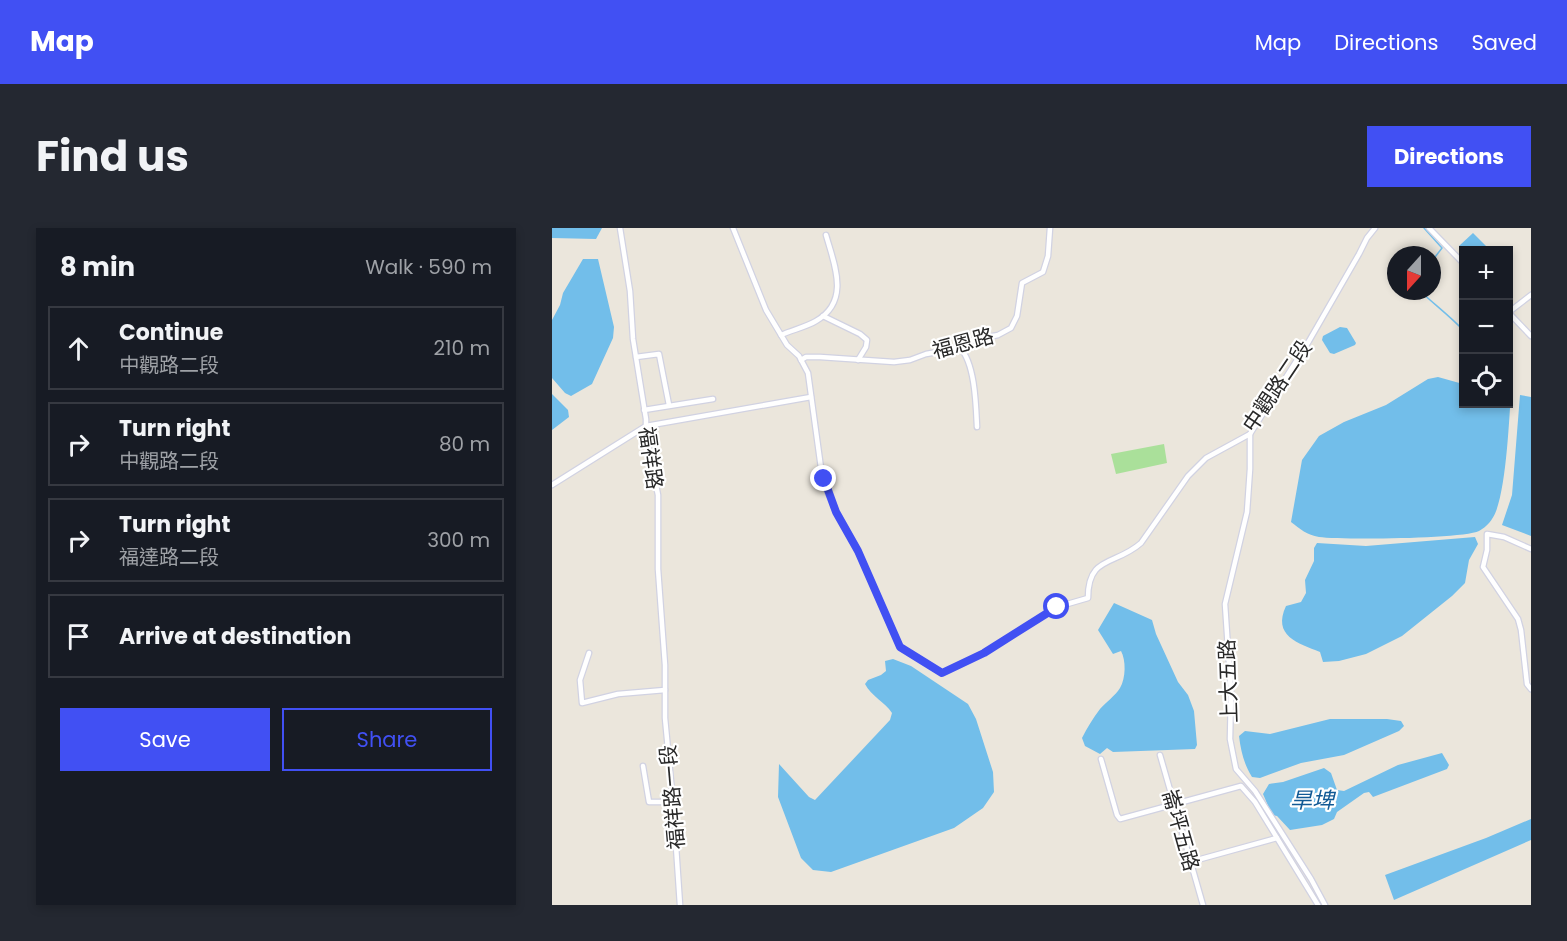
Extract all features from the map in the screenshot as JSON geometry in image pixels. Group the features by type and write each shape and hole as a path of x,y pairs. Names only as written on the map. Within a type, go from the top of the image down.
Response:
{"street":[{"name":"福祥路","path":"620,228 630,291 646,435 658,495 658,569 665,690"},
{"path":"552,485 646,426 811,397 808,373 801,360 787,345 766,310 733,228"},
{"name":"福恩路","path":"801,360 813,357 894,362 910,360 926,354 960,348 965,342 998,335 1011,328 1017,316 1022,283 1043,272 1048,256 1050,228"},
{"name":"中觀路二段","path":"811,397 821,468 827,491 858,551 900,647 942,673 984,653 1057,607 1088,598 1090,575 1098,566 1131,551 1141,543 1178,489 1206,458 1250,434 1309,341 1367,238 1375,228"},
{"path":"1429,228 1459,259"},
{"path":"781,334 815,322 823,316 834,300 839,283 826,235"},
{"path":"1513,310 1531,295"},
{"path":"823,316 860,334 867,340 866,347 858,360"},
{"path":"1513,317 1531,336"},
{"path":"960,348 966,354 975,392 977,427"},
{"path":"636,357 659,354 669,405"},
{"path":"644,410 713,399"},
{"name":"上大五路","path":"1250,434 1247,512 1225,615 1231,693 1230,739 1236,769 1255,791 1325,905"},
{"path":"1531,549 1504,537 1487,534 1484,567 1518,619 1527,684 1531,689"},
{"path":"589,653 580,680 582,704 618,694 665,690"},
{"name":"福祥路一段","path":"665,690 665,718 674,802 680,905"},
{"name":"崙坪五路","path":"1160,755 1203,905"},
{"path":"1101,759 1120,819 1239,785 1246,790 1318,905"},
{"path":"644,766 649,802 674,802"},
{"path":"1246,790 1247,782"},
{"path":"1190,862 1277,838"}],"green space":[{"path":"1164,444 1167,463 1116,474 1111,454"}],"water":[{"path":"552,228 602,228 596,239 552,238"},
{"path":"1473,233 1486,246 1459,246"},
{"path":"583,259 598,259 614,327 613,338 592,384 571,396 565,393 552,378 552,320 563,293"},
{"path":"1340,327 1347,328 1356,343 1334,354 1330,353 1322,340 1323,336"},
{"path":"1438,377 1459,383 1459,408 1510,408 1501,495 1497,509 1488,524 1479,531 1450,536 1331,538 1315,536 1291,522 1302,460 1319,436 1344,422 1386,405 1428,379"},
{"path":"552,394 568,410 569,417 552,430"},
{"path":"1520,395 1531,397 1531,536 1502,525 1512,495"},
{"path":"1475,537 1478,544 1469,560 1465,583 1402,636 1366,654 1339,661 1323,662 1320,652 1290,637 1282,625 1286,606 1301,602 1306,593 1305,580 1314,561 1314,548 1317,543 1366,546"},
{"path":"1114,603 1152,620 1178,682 1188,695 1194,711 1197,745 1195,749 1113,752 1107,748 1100,754 1085,746 1082,738 1088,727 1122,684 1123,655 1121,651 1113,654 1098,630"},
{"path":"893,659 911,666 968,704 976,719 993,772 994,792 983,808 954,828 831,872 813,870 801,858 778,797 779,764 809,797 815,800 890,720 892,713 865,684 868,680 886,671 885,661"},
{"path":"1330,719 1387,719 1401,721 1404,726 1399,731 1344,755 1301,763 1260,778 1252,777 1245,763 1239,736 1245,731 1270,734"},
{"name":"旱埤","path":"1442,753 1449,765 1447,769 1373,797 1369,792 1364,793 1337,812 1334,819 1322,825 1290,830 1277,816 1272,815 1263,794 1269,784 1283,782 1324,768 1331,773 1337,790 1344,791 1398,765"},
{"path":"1531,819 1531,840 1394,900 1385,875"}],"waterway":[{"path":"1424,228 1440,246"},
{"path":"1430,300 1459,326"}],"route":[{"path":"824,479 836,512 858,551 900,647 942,673 984,653 1057,607"}]}
